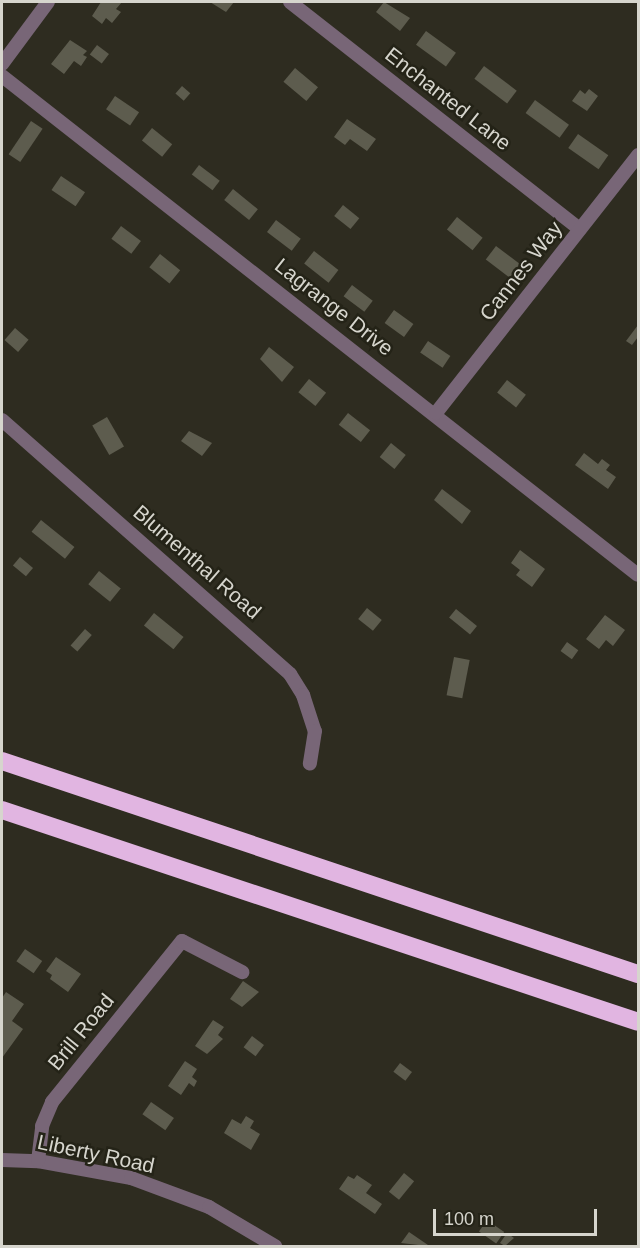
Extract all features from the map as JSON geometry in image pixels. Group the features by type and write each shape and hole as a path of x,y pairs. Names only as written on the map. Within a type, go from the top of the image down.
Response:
{"highway":[{"path":"2,761 639,974"},
{"path":"2,810 639,1022"}],"street":[{"path":"2,64 48,2"},
{"name":"Enchanted Lane","path":"290,2 580,229"},
{"name":"Lagrange Drive","path":"2,76 436,413 639,575"},
{"name":"Cannes Way","path":"436,413 639,155"},
{"name":"Blumenthal Road","path":"2,420 290,674 303,695 314,730 310,764"},
{"name":"Brill Road","path":"38,1161 42,1126 52,1102 182,941 242,972"},
{"name":"Liberty Road","path":"2,1160 38,1161 131,1178 209,1207 275,1246"}],"building":[{"path":"101,2 122,2 116,9 121,12 112,23 106,18 102,24 92,16"},
{"path":"210,2 234,2 226,12"},
{"path":"384,2 410,18 400,31 376,12"},
{"path":"426,31 456,53 446,67 416,45"},
{"path":"70,40 87,51 83,55 87,57 81,66 74,61 64,74 51,64"},
{"path":"97,45 109,54 102,64 90,55"},
{"path":"484,66 517,91 507,103 474,79"},
{"path":"295,68 318,87 306,101 283,82"},
{"path":"182,86 190,93 184,101 175,94"},
{"path":"589,89 598,96 587,111 572,101 580,90 585,94"},
{"path":"115,96 139,112 130,125 106,109"},
{"path":"535,100 569,125 560,138 526,113"},
{"path":"347,119 376,139 367,151 350,139 345,145 334,137"},
{"path":"31,121 43,129 20,162 9,154"},
{"path":"152,128 172,144 162,157 142,140"},
{"path":"578,134 608,155 599,169 568,148"},
{"path":"199,165 220,181 213,190 192,175"},
{"path":"61,176 85,192 76,206 51,190"},
{"path":"233,189 258,209 249,220 224,200"},
{"path":"343,205 359,218 351,229 334,216"},
{"path":"457,217 483,238 473,250 447,229"},
{"path":"276,220 301,239 292,251 267,232"},
{"path":"121,226 141,241 131,254 111,239"},
{"path":"496,246 520,264 510,278 486,260"},
{"path":"314,251 338,270 329,283 304,264"},
{"path":"160,254 180,270 170,284 149,267"},
{"path":"352,285 373,301 364,312 344,296"},
{"path":"394,310 413,324 404,337 385,323"},
{"path":"638,325 638,337 632,345 626,341"},
{"path":"15,328 29,340 18,352 5,340"},
{"path":"428,341 450,356 443,368 420,353"},
{"path":"269,347 294,367 282,382 260,359"},
{"path":"309,379 326,393 315,406 298,392"},
{"path":"507,380 526,395 516,407 497,393"},
{"path":"348,413 370,430 361,442 339,425"},
{"path":"107,417 124,446 109,455 92,425"},
{"path":"189,431 212,443 202,456 181,441"},
{"path":"391,443 406,455 394,469 380,457"},
{"path":"584,453 598,464 602,459 610,465 606,470 616,477 608,489 575,465"},
{"path":"442,489 471,511 462,524 434,500"},
{"path":"41,520 74,547 65,559 32,532"},
{"path":"520,550 545,569 532,587 516,575 520,570 511,563"},
{"path":"20,557 33,568 26,576 13,565"},
{"path":"99,571 121,589 110,602 88,584"},
{"path":"367,608 382,620 373,631 358,619"},
{"path":"456,609 477,626 470,635 449,618"},
{"path":"154,613 184,637 173,649 144,625"},
{"path":"605,615 625,630 613,646 606,640 599,649 586,639"},
{"path":"85,629 92,635 77,652 71,646"},
{"path":"567,642 578,650 572,659 561,651"},
{"path":"454,657 470,660 462,698 447,695"},
{"path":"25,949 42,961 34,973 16,961"},
{"path":"56,957 81,974 68,992 50,979 52,975 46,971"},
{"path":"243,981 259,992 242,1007 230,999"},
{"path":"6,992 24,1004 12,1021 23,1029 2,1058 2,998"},
{"path":"213,1020 224,1027 218,1035 223,1039 207,1054 195,1046"},
{"path":"252,1036 264,1045 256,1056 244,1047"},
{"path":"185,1061 197,1069 192,1077 197,1081 194,1087 189,1083 181,1095 168,1086"},
{"path":"400,1063 412,1072 405,1081 393,1072"},
{"path":"151,1102 174,1118 165,1130 142,1114"},
{"path":"246,1116 254,1121 250,1128 260,1134 251,1150 224,1133 232,1119 241,1124"},
{"path":"404,1173 414,1181 399,1200 389,1192"},
{"path":"357,1175 372,1185 366,1193 382,1204 375,1214 339,1189 348,1176 354,1179"},
{"path":"487,1220 504,1232 496,1244 479,1231"},
{"path":"409,1232 428,1245 401,1243"},
{"path":"507,1233 514,1238 505,1246 500,1243"}]}
